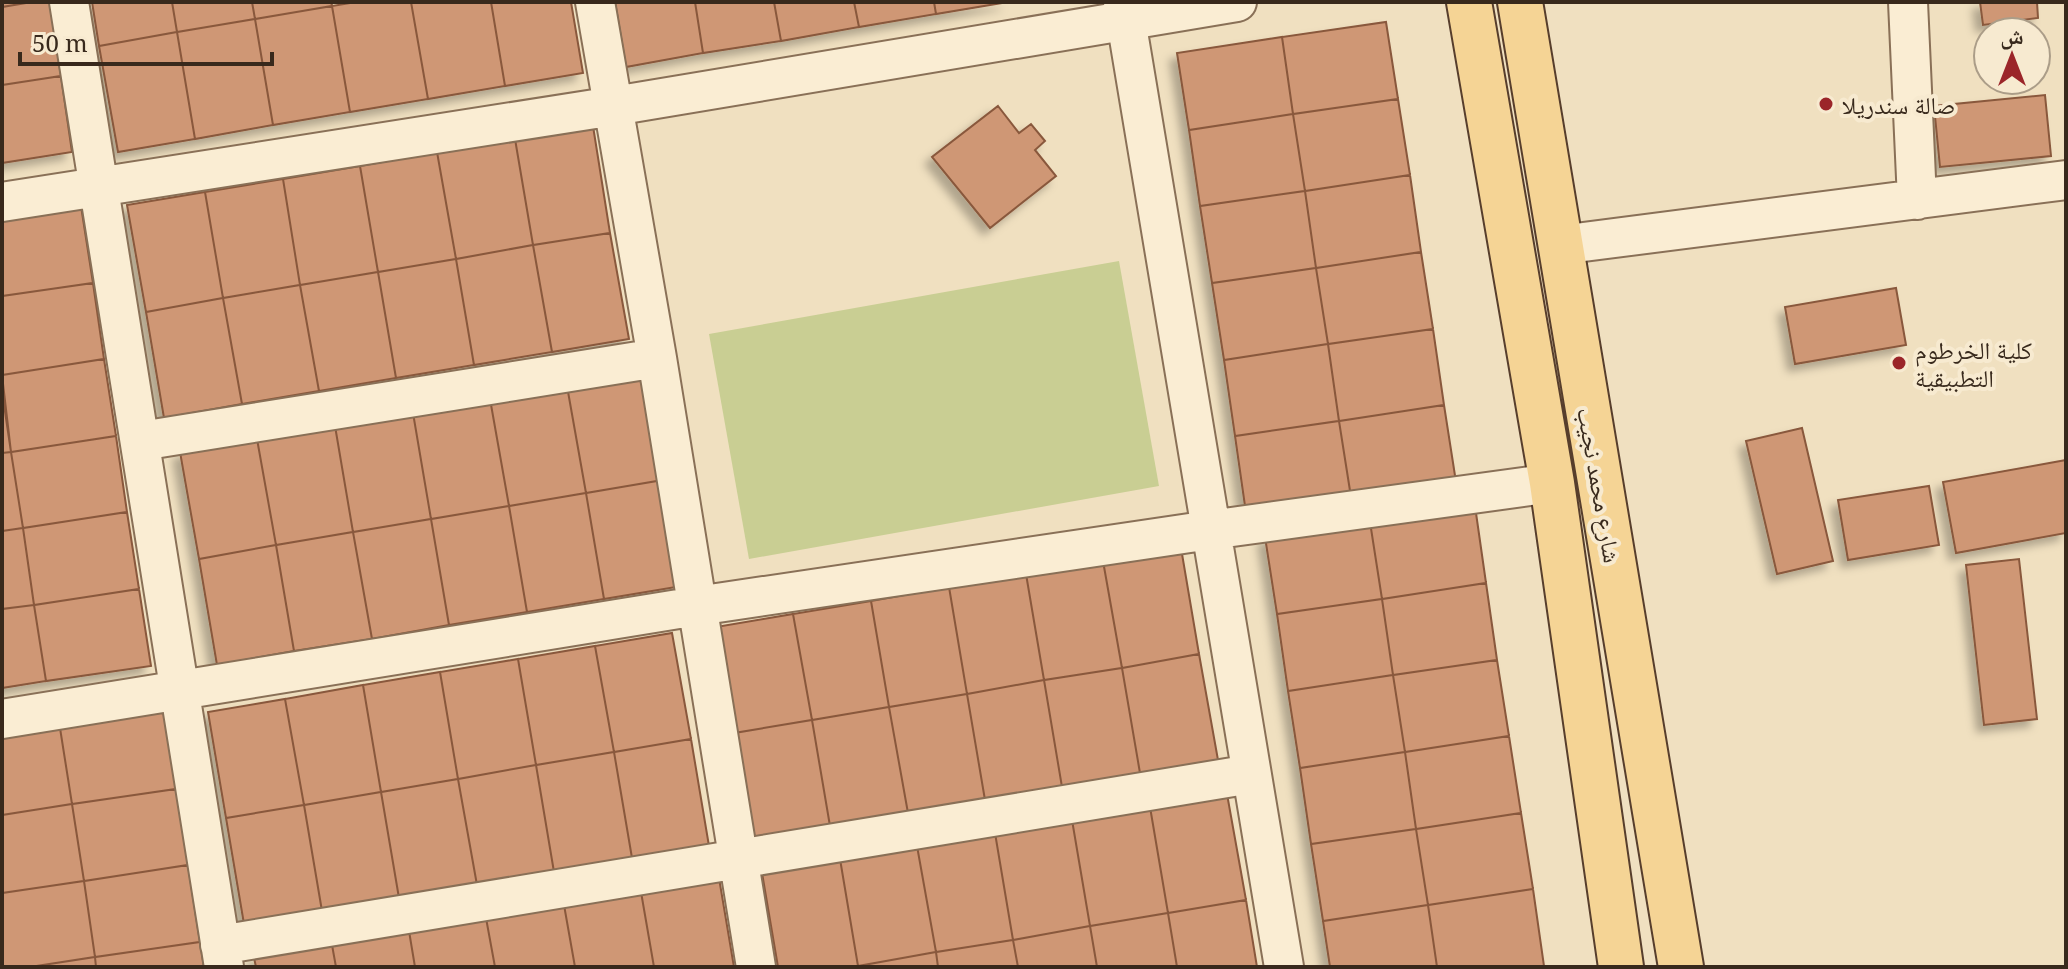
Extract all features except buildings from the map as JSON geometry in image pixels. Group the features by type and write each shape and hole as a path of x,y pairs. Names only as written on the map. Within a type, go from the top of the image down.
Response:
{"main road":[{"name":"شارع محمد نجيب","path":"1469,2 1552,483 1621,967"},
{"name":"شارع محمد نجيب","path":"1520,2 1681,967"}],"street":[{"path":"69,2 222,956 738,857 1251,774"},
{"path":"595,2 657,358 756,967"},
{"path":"2,202 614,106 1125,11 1237,2"},
{"path":"1908,2 1917,200"},
{"path":"1125,11 1284,967"},
{"path":"1560,245 2066,180"},
{"path":"141,441 657,358"},
{"path":"2,719 697,606 1552,483"}],"green space":[{"path":"1119,261 1159,486 749,559 709,334"}],"place":[{"name":"صالة سندريلا","path":"1826,104"},
{"name":"كلية الخرطوم التطبيقية","path":"1899,363"}]}
